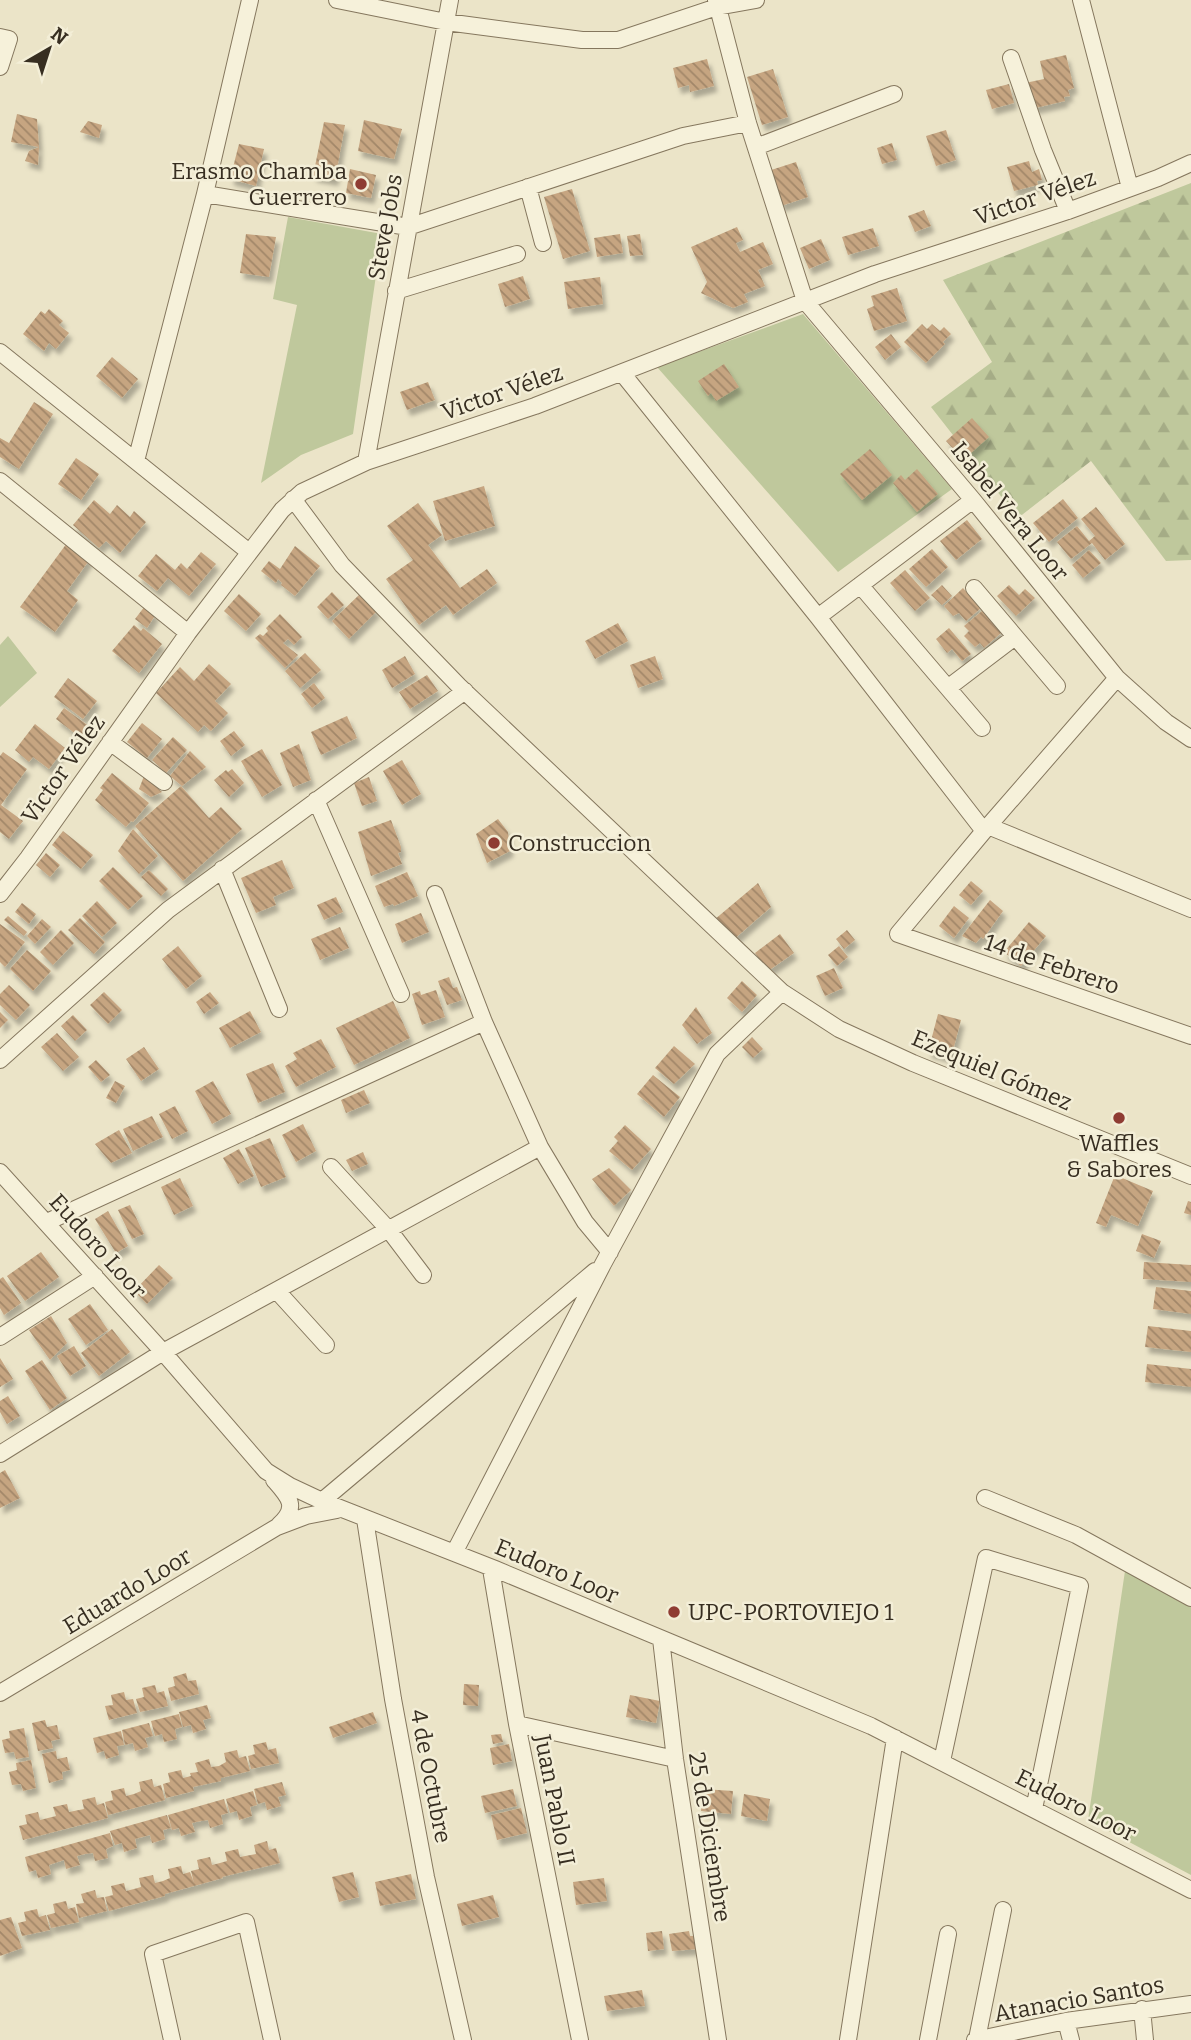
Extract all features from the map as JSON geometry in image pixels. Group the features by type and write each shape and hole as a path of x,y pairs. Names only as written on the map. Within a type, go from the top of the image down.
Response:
{"street":[{"path":"136,461 205,194 250,0"},
{"path":"337,0 446,22 582,40 618,40 716,3 756,0"},
{"name":"Steve Jobs","path":"366,462 450,0"},
{"path":"1081,0 1130,188"},
{"path":"716,3 748,123 805,301"},
{"path":"0,37 9,39 0,67"},
{"path":"1011,58 1038,138 1068,211"},
{"path":"756,147 894,94"},
{"path":"205,194 408,227 683,136 748,123"},
{"name":"Victor Vélez","path":"0,894 249,552 282,510 316,484 366,462 535,406 905,264 1068,211 1191,163"},
{"path":"528,187 543,243"},
{"path":"396,291 517,254"},
{"name":"Isabel Vera Loor","path":"805,301 973,500 1117,678 1166,722 1191,739"},
{"path":"0,352 249,552"},
{"path":"622,373 986,828 1191,909"},
{"path":"0,481 188,633"},
{"name":"Ezequiel Gómez","path":"293,499 342,565 465,691 782,992 839,1029 913,1063 1191,1176"},
{"path":"818,617 973,500"},
{"path":"860,585 982,728"},
{"path":"974,588 1057,686"},
{"path":"949,687 1015,637"},
{"path":"986,828 1117,678"},
{"path":"0,1060 168,910 465,691"},
{"path":"110,742 164,782"},
{"path":"316,800 401,994"},
{"name":"14 de Febrero","path":"986,828 898,934 1191,1036"},
{"path":"222,869 279,1009"},
{"path":"435,894 537,1149 606,1258"},
{"path":"454,1553 606,1258 717,1054 782,992"},
{"path":"47,1222 484,1022"},
{"path":"0,1454 163,1352 537,1149"},
{"path":"331,1167 388,1230 423,1275"},
{"name":"Eudoro Loor","path":"0,1172 163,1352 266,1471 322,1502 454,1553 895,1738 1191,1890"},
{"path":"322,1502 606,1258"},
{"path":"0,1337 94,1276"},
{"path":"277,1291 326,1345"},
{"path":"266,1471 289,1498 291,1506 289,1514 277,1527"},
{"path":"985,1498 1076,1535 1191,1598"},
{"name":"Eduardo Loor","path":"0,1693 277,1527 306,1516 341,1509"},
{"name":"4 de Octubre","path":"365,1519 393,1699 426,1877 463,2040"},
{"path":"942,1762 986,1558 1080,1586 1034,1809"},
{"name":"Juan Pablo II","path":"491,1569 517,1724 580,2040"},
{"name":"25 de Diciembre","path":"661,1639 675,1759 718,2040"},
{"path":"517,1724 675,1759"},
{"path":"848,2040 895,1738"},
{"path":"976,2040 1003,1910"},
{"path":"172,2040 153,1954 246,1922 272,2040"},
{"path":"928,2040 948,1934"},
{"name":"Atanacio Santos","path":"976,2040 1066,2021 1191,2004"},
{"path":"1142,2010 1145,2040"},
{"path":"1066,2021 1071,2040"}],"green space":[{"path":"1191,183 1191,560 1166,561 1091,461 1018,518 931,407 992,362 943,280"},
{"path":"288,217 382,234 353,434 301,455 261,483 297,305 273,299"},
{"path":"803,314 952,489 838,572 657,367"},
{"path":"8,636 37,673 0,707 0,645"},
{"path":"1125,1571 1191,1607 1191,1875 1088,1820"}],"building":[{"path":"1066,55 1074,88 1068,90 1070,96 1064,97 1065,101 1031,109 1025,83 1044,79 1040,61"},
{"path":"707,59 714,86 690,92 689,85 678,88 673,68"},
{"path":"773,69 788,117 762,125 747,77"},
{"path":"1009,84 1014,103 992,109 986,90"},
{"path":"17,114 37,119 39,147 11,142"},
{"path":"364,120 402,129 394,159 358,151"},
{"path":"88,121 102,125 99,138 80,132"},
{"path":"324,122 345,125 335,180 313,176"},
{"path":"946,130 956,160 936,166 926,136"},
{"path":"892,143 897,160 882,164 877,148"},
{"path":"239,144 264,149 256,186 230,179"},
{"path":"39,147 38,165 25,161 29,151"},
{"path":"1029,161 1032,172 1039,169 1042,180 1037,181 1038,185 1014,191 1007,167"},
{"path":"796,162 808,197 781,206 768,171"},
{"name":"Erasmo Chamba Guerrero","path":"350,169 376,175 371,198 346,193"},
{"path":"572,189 590,251 563,259 544,197"},
{"path":"924,210 931,226 915,232 908,216"},
{"path":"737,227 743,240 736,243 740,252 763,242 773,264 758,270 765,286 744,294 748,302 733,308 701,293 707,282 691,247"},
{"path":"873,228 879,246 848,255 842,237"},
{"path":"246,234 276,237 269,277 240,273"},
{"path":"620,234 623,253 597,257 594,238"},
{"path":"640,234 643,255 630,256 627,236"},
{"path":"821,239 830,260 809,269 800,248"},
{"path":"523,276 530,299 505,307 498,284"},
{"path":"600,277 603,304 568,309 564,282"},
{"path":"897,288 907,321 874,331 867,309 874,306 871,296"},
{"path":"49,309 63,321 59,325 69,333 56,349 49,343 44,351 23,334 41,311 45,314"},
{"path":"922,324 927,329 932,324 940,331 944,327 951,334 926,363 904,342"},
{"path":"891,334 901,347 885,360 875,347"},
{"path":"112,357 138,379 122,398 96,376"},
{"path":"724,364 739,387 716,401 711,393 708,396 698,381"},
{"path":"428,382 435,400 407,410 400,392"},
{"path":"34,402 53,414 19,469 0,457 0,438 9,443"},
{"path":"972,418 989,437 963,460 946,441"},
{"path":"870,449 892,475 862,500 840,474"},
{"path":"76,458 99,474 81,500 58,484"},
{"path":"917,469 938,494 917,512 893,483 901,475 905,480"},
{"path":"484,486 495,526 445,541 433,501"},
{"path":"1063,499 1078,518 1049,542 1033,523"},
{"path":"94,500 110,514 117,505 130,517 134,511 146,522 120,553 106,541 99,548 73,525"},
{"path":"418,503 442,535 428,545 460,588 487,569 497,583 453,615 446,605 419,625 386,579 413,560 387,526"},
{"path":"1096,507 1125,544 1105,560 1092,543 1071,559 1057,542 1077,526 1089,541 1095,536 1081,519"},
{"path":"967,520 982,539 956,560 940,541"},
{"path":"67,543 90,559 67,591 78,600 55,632 20,607"},
{"path":"295,546 320,566 295,596 281,585 278,579 276,583 261,571 269,561 280,569"},
{"path":"932,549 948,567 926,587 909,569"},
{"path":"1089,550 1101,563 1083,578 1072,565"},
{"path":"201,552 216,564 189,596 168,578 157,591 138,576 156,554 175,570 181,563 187,569"},
{"path":"905,570 930,598 915,611 890,583"},
{"path":"942,585 952,596 942,605 931,595"},
{"path":"1009,585 1019,595 1025,589 1035,598 1016,616 997,596"},
{"path":"963,588 981,608 966,621 959,613 953,616 944,606"},
{"path":"332,592 344,605 328,619 317,607"},
{"path":"239,594 261,614 246,631 224,611"},
{"path":"360,594 377,611 349,639 332,621"},
{"path":"145,606 156,614 147,628 135,619"},
{"path":"982,611 1002,632 984,648 980,643 975,647 964,636 969,631 964,626"},
{"path":"280,614 302,637 294,645 288,639 283,643 298,655 285,668 255,638 260,634 263,636 268,631 266,628"},
{"path":"618,623 628,641 595,659 585,641"},
{"path":"134,625 141,631 143,628 162,644 139,673 112,651"},
{"path":"949,628 971,654 962,661 952,649 947,653 936,639"},
{"path":"305,653 321,670 300,688 285,671"},
{"path":"405,656 415,674 392,688 382,670"},
{"path":"655,656 663,679 638,688 630,665"},
{"path":"209,664 231,684 215,701 228,713 211,731 204,725 198,732 156,693 180,667 194,681"},
{"path":"427,675 438,691 410,709 399,692"},
{"path":"68,678 97,701 83,719 54,697"},
{"path":"314,683 325,698 312,708 301,694"},
{"path":"64,708 90,727 81,738 56,719"},
{"path":"347,716 357,738 321,755 311,732"},
{"path":"142,723 162,739 147,758 127,742"},
{"path":"35,724 65,748 49,769 33,757 29,762 15,750"},
{"path":"234,731 245,745 231,756 220,741"},
{"path":"173,737 187,750 166,773 152,760"},
{"path":"299,744 311,780 293,787 280,753"},
{"path":"262,749 282,785 262,797 241,761"},
{"path":"190,751 206,767 182,786 170,776"},
{"path":"3,752 27,769 1,805 23,821 9,839 0,832 0,756"},
{"path":"402,760 421,794 402,805 383,771"},
{"path":"232,769 244,783 229,797 214,780 226,770 228,772"},
{"path":"112,773 149,803 126,827 95,800 103,790 100,788"},
{"path":"144,776 162,792 151,797 139,789"},
{"path":"369,777 377,801 362,806 354,783"},
{"path":"181,786 209,818 221,807 242,829 183,881 135,826"},
{"name":"Construccion","path":"498,819 508,832 510,851 487,863 476,834"},
{"path":"391,820 401,847 401,852 398,853 402,864 371,876 358,832"},
{"path":"133,829 158,856 139,874 118,851"},
{"path":"63,831 93,855 81,869 52,845"},
{"path":"46,853 60,865 50,877 36,865"},
{"path":"282,860 294,888 273,897 276,905 256,913 241,878"},
{"path":"113,867 143,896 128,910 99,881"},
{"path":"149,870 168,889 161,896 141,877"},
{"path":"407,872 418,896 394,906 384,907 375,886"},
{"path":"971,881 983,891 971,905 959,895"},
{"path":"758,883 771,907 732,941 714,920"},
{"path":"336,897 343,912 324,920 317,905"},
{"path":"990,900 1003,911 983,939 981,937 976,943 962,936"},
{"path":"97,901 117,923 102,937 82,916"},
{"path":"22,903 36,914 29,924 15,912"},
{"path":"954,906 969,918 954,938 939,926"},
{"path":"421,913 429,932 402,943 395,924"},
{"path":"8,916 27,932 24,936 4,920"},
{"path":"80,918 105,942 94,954 68,930"},
{"path":"42,919 51,927 35,944 27,936"},
{"path":"1029,922 1046,936 1021,966 1004,952"},
{"path":"0,924 25,942 5,967 0,962"},
{"path":"340,927 349,948 320,960 311,939"},
{"path":"61,930 74,943 53,965 40,952"},
{"path":"847,930 855,940 844,949 836,939"},
{"path":"780,934 794,953 768,971 755,953"},
{"path":"178,946 202,976 186,989 162,959"},
{"path":"839,946 848,957 837,966 828,955"},
{"path":"27,950 51,971 33,991 10,969"},
{"path":"834,968 843,988 825,996 816,976"},
{"path":"449,977 462,1000 447,1005 438,981"},
{"path":"742,981 757,995 742,1012 727,998"},
{"path":"9,985 30,1005 16,1020 0,1005 0,994"},
{"path":"436,990 445,1017 422,1025 412,994 420,991 421,995"},
{"path":"104,992 122,1010 108,1024 90,1005"},
{"path":"210,992 219,1003 204,1014 196,1002"},
{"path":"393,1001 410,1038 354,1065 336,1028"},
{"path":"696,1007 712,1033 697,1044 682,1025"},
{"path":"250,1011 261,1032 230,1048 219,1028"},
{"path":"0,1012 8,1020 0,1028"},
{"path":"938,1014 961,1020 951,1058 928,1052"},
{"path":"73,1015 87,1030 75,1041 61,1026"},
{"path":"57,1033 79,1057 63,1071 41,1047"},
{"path":"752,1037 763,1049 753,1058 742,1047"},
{"path":"321,1039 336,1067 296,1087 285,1066 297,1059 293,1053"},
{"path":"674,1046 695,1064 674,1084 655,1068"},
{"path":"144,1047 159,1069 141,1081 126,1059"},
{"path":"96,1060 110,1075 101,1082 88,1067"},
{"path":"273,1063 285,1092 258,1103 246,1074"},
{"path":"653,1075 680,1097 664,1117 637,1094"},
{"path":"115,1081 125,1086 116,1103 106,1098"},
{"path":"213,1081 231,1114 212,1124 195,1091"},
{"path":"364,1090 370,1103 346,1113 341,1100"},
{"path":"175,1106 188,1131 172,1139 159,1114"},
{"path":"152,1116 163,1137 133,1151 123,1129"},
{"path":"303,1124 316,1151 296,1162 282,1135"},
{"path":"625,1125 651,1149 632,1170 609,1151 618,1141 614,1137"},
{"path":"119,1130 132,1153 111,1163 95,1144"},
{"path":"270,1138 286,1177 261,1187 245,1148"},
{"path":"239,1149 254,1176 238,1184 223,1158"},
{"path":"363,1152 368,1164 352,1171 346,1160"},
{"path":"609,1168 631,1190 614,1206 592,1179"},
{"path":"1115,1175 1153,1191 1138,1226 1111,1215 1106,1227 1096,1223"},
{"path":"180,1178 193,1206 174,1215 161,1187"},
{"path":"1188,1201 1191,1202 1191,1215 1184,1213"},
{"path":"130,1205 144,1234 132,1239 118,1210"},
{"path":"108,1211 128,1246 116,1253 95,1219"},
{"path":"1142,1234 1161,1241 1154,1258 1136,1251"},
{"path":"41,1252 59,1277 25,1301 7,1276"},
{"path":"1144,1262 1191,1265 1191,1282 1143,1279"},
{"path":"159,1265 173,1278 147,1304 134,1291"},
{"path":"3,1277 21,1303 4,1315 0,1308 0,1279"},
{"path":"1156,1287 1191,1291 1191,1314 1153,1309"},
{"path":"90,1304 108,1330 86,1345 68,1319"},
{"path":"51,1316 67,1343 50,1360 29,1330"},
{"path":"1148,1326 1191,1331 1191,1352 1145,1347"},
{"path":"112,1329 130,1352 99,1376 81,1353"},
{"path":"74,1346 86,1366 70,1376 57,1356"},
{"path":"0,1358 13,1379 0,1387"},
{"path":"42,1360 67,1398 50,1410 25,1371"},
{"path":"1147,1364 1191,1369 1191,1387 1145,1382"},
{"path":"8,1396 20,1416 7,1424 0,1412 0,1401"},
{"path":"5,1470 20,1498 0,1508 0,1473"},
{"path":"186,1673 188,1681 196,1680 199,1694 171,1701 168,1688 175,1686 173,1677"},
{"path":"464,1684 479,1685 478,1706 463,1705"},
{"path":"155,1685 157,1693 164,1691 168,1706 140,1712 136,1699 144,1697 142,1688"},
{"path":"124,1692 126,1700 133,1699 137,1713 109,1720 105,1706 113,1705 111,1695"},
{"path":"630,1695 660,1701 656,1723 626,1717"},
{"path":"207,1705 211,1718 203,1720 206,1729 193,1733 191,1725 183,1727 179,1712"},
{"path":"373,1712 377,1723 333,1738 329,1727"},
{"path":"179,1714 182,1727 175,1729 177,1739 164,1742 162,1734 155,1736 151,1721"},
{"path":"45,1720 47,1727 57,1725 60,1739 51,1741 53,1748 38,1751 32,1723"},
{"path":"149,1723 153,1736 145,1738 148,1747 135,1751 133,1743 125,1745 122,1730"},
{"path":"24,1728 29,1757 16,1759 14,1752 5,1753 2,1740 10,1738 9,1731"},
{"path":"121,1731 124,1745 117,1746 119,1755 106,1759 104,1751 97,1753 93,1738"},
{"path":"501,1734 503,1742 493,1744 491,1735"},
{"path":"266,1742 268,1750 276,1748 279,1763 251,1769 248,1756 255,1754 253,1745"},
{"path":"509,1744 512,1761 493,1765 490,1748"},
{"path":"237,1750 239,1758 246,1756 250,1771 193,1787 194,1791 166,1798 163,1784 170,1782 168,1773 181,1770 183,1778 191,1776 190,1773 198,1772 195,1763 209,1759 211,1767 219,1766 226,1762 224,1753"},
{"path":"56,1751 57,1759 67,1757 70,1770 62,1772 63,1779 49,1783 42,1754"},
{"path":"31,1760 36,1788 23,1791 21,1784 12,1785 9,1772 17,1770 16,1763"},
{"path":"152,1779 154,1787 161,1785 165,1800 108,1815 105,1802 113,1800 111,1791 124,1788 126,1796 134,1794 141,1791 139,1782"},
{"path":"282,1782 286,1795 278,1797 281,1806 267,1810 265,1802 258,1804 254,1789"},
{"path":"513,1789 517,1806 485,1813 481,1796"},
{"path":"703,1789 733,1791 731,1814 701,1811"},
{"path":"253,1791 257,1805 250,1807 252,1816 239,1820 237,1811 230,1813 226,1799"},
{"path":"744,1794 770,1799 767,1821 741,1816"},
{"path":"95,1797 97,1805 104,1803 108,1818 23,1840 19,1826 27,1824 25,1815 38,1812 40,1820 56,1816 53,1807 67,1804 69,1812 84,1809 82,1800"},
{"path":"224,1799 228,1813 221,1815 223,1824 210,1828 208,1820 192,1823 195,1832 181,1836 179,1828 172,1830 168,1815"},
{"path":"521,1808 527,1833 497,1840 491,1815"},
{"path":"167,1815 171,1828 163,1830 165,1839 152,1843 150,1835 135,1839 137,1848 124,1852 122,1843 115,1845 110,1831"},
{"path":"110,1833 113,1846 106,1849 108,1858 95,1861 93,1853 85,1854 77,1856 80,1865 66,1869 64,1860 49,1865 51,1874 38,1878 36,1870 29,1872 25,1857"},
{"path":"267,1841 269,1850 276,1848 280,1863 222,1877 109,1911 105,1897 113,1895 111,1886 124,1883 126,1891 134,1889 141,1887 139,1878 153,1875 155,1883 163,1881 170,1878 168,1869 181,1866 183,1874 190,1872 194,1883 191,1871 199,1869 197,1860 210,1857 212,1865 220,1863 227,1861 225,1852 238,1849 240,1857 256,1854 254,1845"},
{"path":"353,1872 359,1897 339,1902 332,1877"},
{"path":"411,1874 416,1899 380,1906 375,1882"},
{"path":"604,1878 607,1901 576,1905 573,1882"},
{"path":"95,1890 97,1898 104,1897 107,1911 79,1918 76,1904 84,1903 81,1894"},
{"path":"493,1895 499,1917 462,1926 457,1904"},
{"path":"66,1901 68,1909 75,1907 79,1922 51,1928 47,1915 55,1913 53,1904"},
{"path":"37,1909 39,1917 46,1915 50,1930 22,1936 18,1923 26,1921 24,1912"},
{"path":"11,1917 22,1948 0,1956 0,1920"},
{"path":"662,1931 664,1949 648,1951 646,1933"},
{"path":"689,1931 690,1936 695,1936 698,1949 672,1951 669,1934"},
{"path":"642,1990 645,2006 607,2011 604,1996"}],"place":[{"name":"Erasmo Chamba Guerrero","path":"361,184"},
{"name":"Construccion","path":"494,843"},
{"name":"Waffles & Sabores","path":"1119,1118"},
{"name":"UPC-PORTOVIEJO 1","path":"674,1612"}]}
